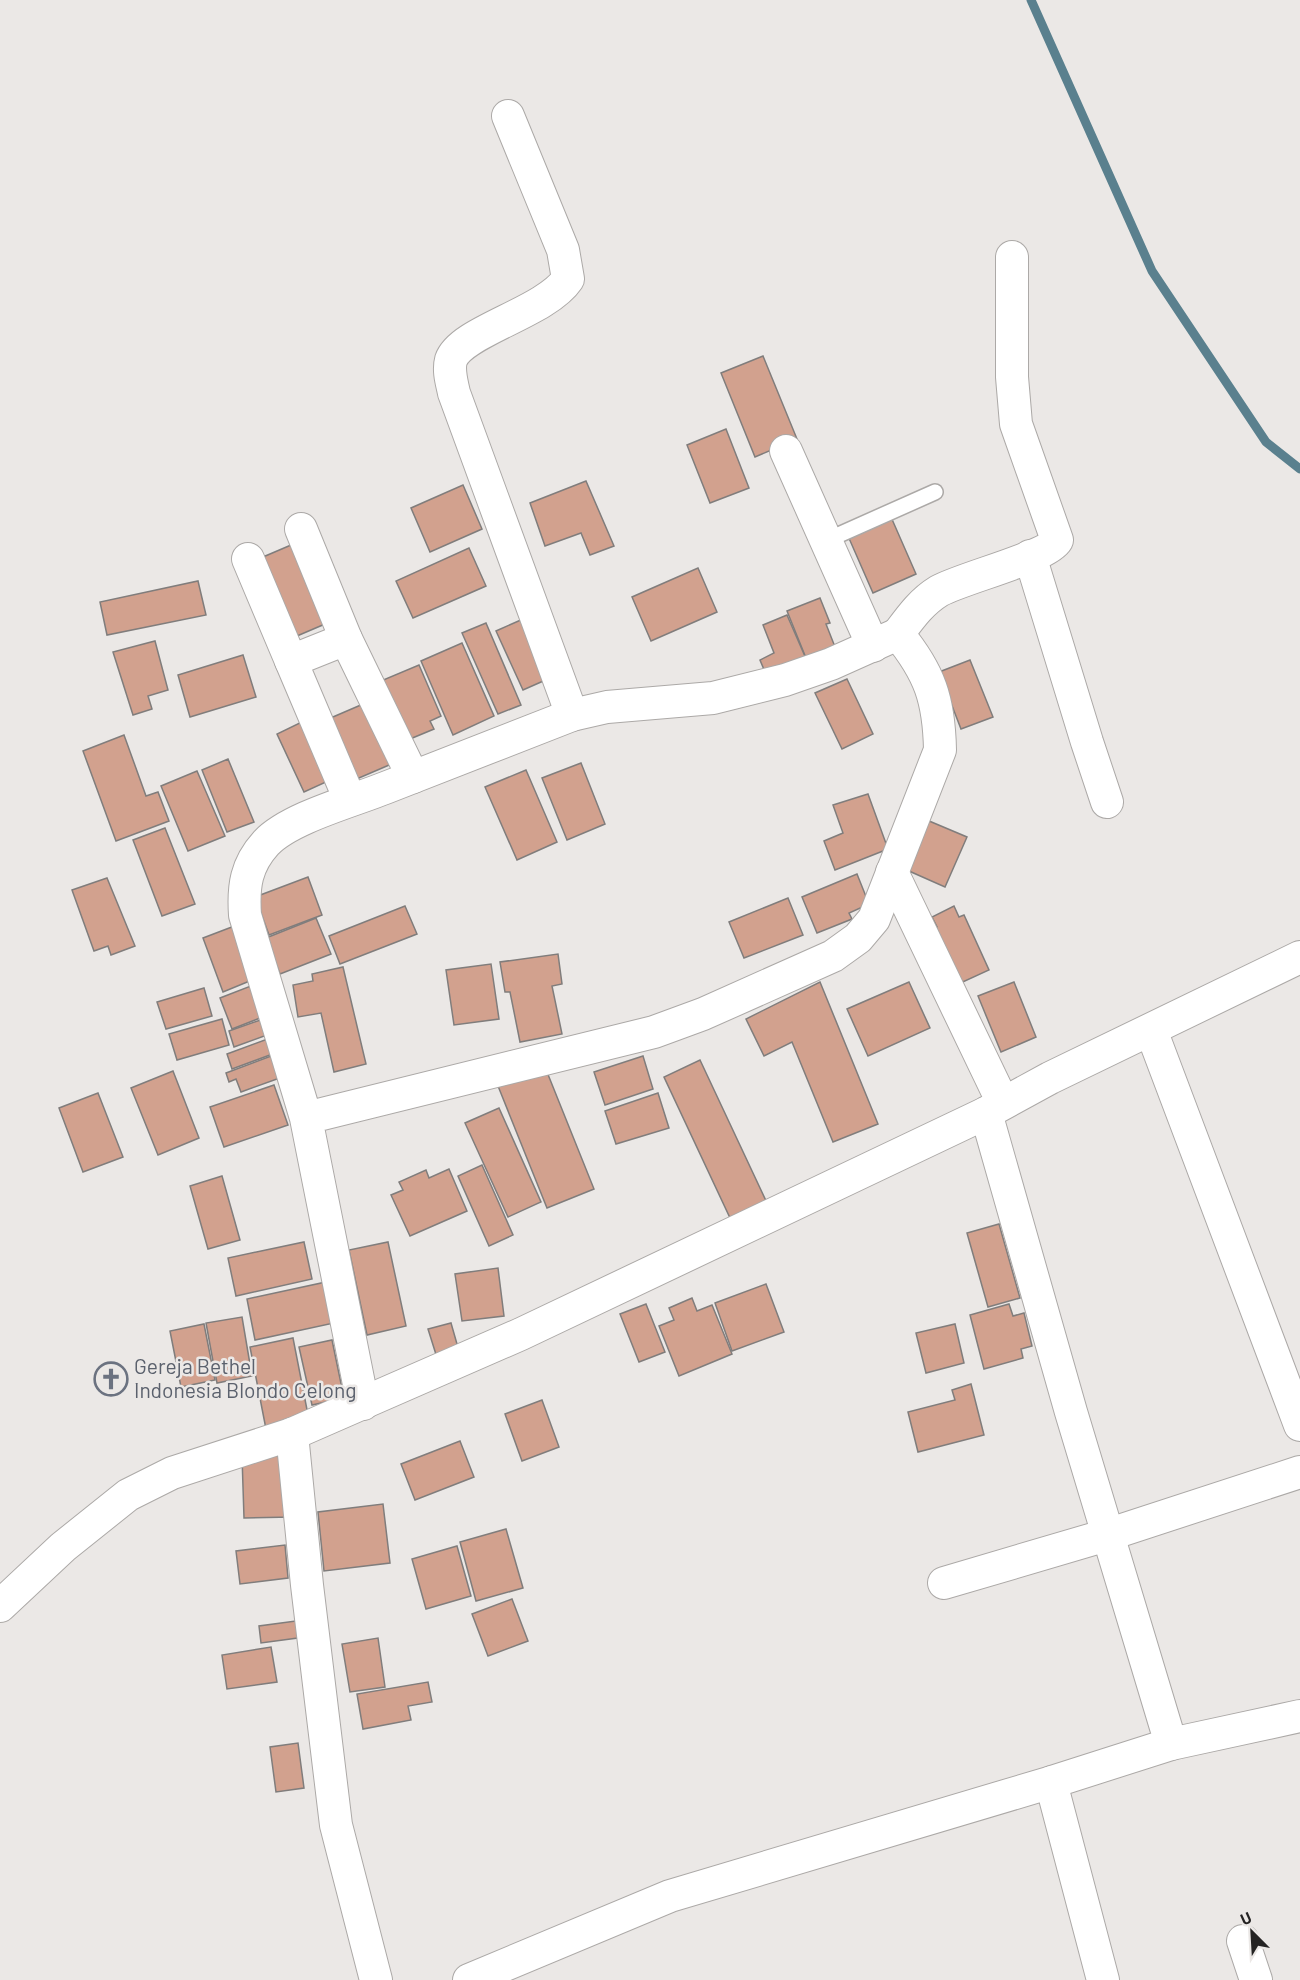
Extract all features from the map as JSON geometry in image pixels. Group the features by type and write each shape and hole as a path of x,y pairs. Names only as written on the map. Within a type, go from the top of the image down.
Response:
{"street":[{"path":"508,116 562,250 568,279 548,299 463,344 451,360 451,378 454,393 572,715"},
{"path":"363,1404 306,1118 245,915 243,892 250,865 267,842 288,827 350,800 572,715 607,707 713,698 785,680 831,664 885,640 925,601 950,585 1030,556 1053,545 1057,540 1016,424 1012,377 1012,257"},
{"path":"306,1118 654,1032 703,1014 832,956 858,938 874,919 940,750 939,721 934,695 913,653 885,640 825,541 786,451"},
{"path":"301,529 346,639 413,777"},
{"path":"1030,556 1107,802"},
{"path":"248,559 350,800"},
{"path":"291,661 346,639"},
{"path":"892,872 994,1108 1107,1535 1171,1744"},
{"path":"0,1606 63,1547 128,1495 172,1473 292,1434 531,1329 994,1108 1300,957"},
{"path":"1151,1030 1300,1425"},
{"path":"292,1434 307,1585 336,1825 376,1980"},
{"path":"944,1583 1107,1535 1300,1472"},
{"path":"469,1980 670,1896 1052,1782 1171,1744 1300,1716"},
{"path":"1052,1782 1103,1980"},
{"path":"1243,1941 1256,1980"}],"lane":[{"path":"825,541 935,492"}],"building":[{"path":"763,356 797,439 755,457 721,373"},
{"path":"726,429 749,488 710,503 687,445"},
{"path":"586,481 614,546 590,555 581,533 545,546 530,503"},
{"path":"463,485 482,529 430,552 411,508"},
{"path":"891,517 916,574 873,593 848,536"},
{"path":"298,542 332,621 290,639 256,560"},
{"path":"469,548 486,586 413,618 396,581"},
{"path":"698,568 717,612 651,641 632,597"},
{"path":"198,581 206,615 107,635 100,602"},
{"path":"820,598 830,623 826,624 837,652 808,663 787,611"},
{"path":"787,615 807,661 765,672 760,660 774,653 763,625"},
{"path":"523,619 550,678 523,690 496,631"},
{"path":"486,623 521,705 498,714 462,633"},
{"path":"155,641 168,690 148,696 152,709 133,715 113,652"},
{"path":"462,643 494,716 453,735 421,661"},
{"path":"243,655 256,697 190,717 178,675"},
{"path":"970,660 993,717 961,729 939,672"},
{"path":"419,665 441,716 430,721 434,729 410,739 376,683"},
{"path":"847,679 873,734 842,749 815,693"},
{"path":"370,701 396,762 352,781 326,720"},
{"path":"310,718 337,777 304,792 277,734"},
{"path":"124,735 146,796 158,792 169,821 116,841 83,751"},
{"path":"228,759 254,822 227,832 202,770"},
{"path":"581,763 605,824 567,840 542,778"},
{"path":"526,770 557,842 517,860 485,787"},
{"path":"197,771 225,836 188,851 161,786"},
{"path":"868,794 888,849 835,870 824,841 843,833 833,805"},
{"path":"922,818 967,837 945,887 900,867"},
{"path":"165,828 195,904 162,916 133,840"},
{"path":"857,874 869,904 849,913 852,919 817,933 802,897"},
{"path":"308,877 322,915 269,935 255,897"},
{"path":"107,878 135,946 111,955 108,946 94,951 72,890"},
{"path":"788,898 803,935 744,958 729,922"},
{"path":"405,906 417,934 340,964 329,936"},
{"path":"954,906 959,917 964,915 989,970 954,986 928,931 937,927 932,917"},
{"path":"316,918 331,954 280,974 266,938"},
{"path":"237,925 257,978 223,992 203,938"},
{"path":"558,954 562,984 552,986 562,1034 520,1042 510,992 505,992 500,962"},
{"path":"491,964 499,1019 454,1025 446,970"},
{"path":"343,967 366,1064 334,1072 321,1013 298,1017 293,985 313,981 312,974"},
{"path":"261,982 273,1013 232,1029 220,998"},
{"path":"820,982 878,1124 833,1142 792,1042 764,1056 746,1019"},
{"path":"909,982 930,1028 868,1056 847,1009"},
{"path":"1014,982 1036,1037 1001,1052 978,996"},
{"path":"204,988 212,1016 166,1029 157,1002"},
{"path":"269,1017 275,1032 234,1047 229,1031"},
{"path":"222,1019 229,1045 177,1060 169,1034"},
{"path":"273,1037 278,1052 232,1069 227,1054"},
{"path":"279,1053 288,1075 241,1092 236,1079 229,1082 226,1073"},
{"path":"643,1056 653,1089 605,1105 594,1072"},
{"path":"700,1060 767,1203 731,1220 664,1077"},
{"path":"545,1067 594,1189 547,1208 498,1086"},
{"path":"173,1071 199,1138 158,1155 131,1088"},
{"path":"274,1085 288,1125 224,1147 210,1107"},
{"path":"98,1093 123,1157 83,1172 59,1108"},
{"path":"658,1093 669,1128 616,1144 605,1111"},
{"path":"499,1108 541,1202 508,1217 465,1123"},
{"path":"482,1165 513,1235 489,1246 458,1176"},
{"path":"449,1169 467,1211 410,1236 391,1195 403,1190 399,1182 426,1170 429,1178"},
{"path":"222,1176 240,1240 208,1249 190,1186"},
{"path":"999,1224 1020,1298 988,1307 967,1233"},
{"path":"304,1242 312,1279 236,1296 228,1258"},
{"path":"388,1242 406,1326 367,1335 349,1250"},
{"path":"498,1268 504,1316 462,1321 455,1274"},
{"path":"326,1282 334,1323 255,1340 247,1299"},
{"path":"766,1284 784,1332 732,1351 715,1303"},
{"path":"692,1298 697,1311 712,1305 732,1354 679,1376 659,1326 674,1320 669,1308"},
{"path":"646,1304 665,1352 639,1362 620,1314"},
{"path":"1009,1304 1013,1316 1024,1313 1032,1346 1021,1349 1023,1358 984,1369 970,1315"},
{"path":"242,1317 252,1376 217,1383 206,1323"},
{"path":"451,1323 461,1358 439,1364 428,1329"},
{"path":"204,1324 215,1380 181,1387 170,1331"},
{"path":"955,1324 964,1363 926,1373 916,1333"},
{"path":"293,1338 309,1420 266,1429 250,1347"},
{"path":"332,1340 344,1398 312,1405 299,1347"},
{"path":"971,1384 984,1435 918,1452 908,1412 955,1400 952,1390"},
{"path":"542,1400 559,1447 522,1461 505,1414"},
{"path":"460,1441 474,1477 415,1500 401,1464"},
{"path":"290,1454 292,1517 244,1518 242,1456"},
{"path":"383,1504 390,1563 324,1571 318,1512"},
{"path":"506,1529 523,1588 476,1601 460,1542"},
{"path":"285,1545 288,1578 240,1584 236,1551"},
{"path":"457,1546 471,1596 426,1609 412,1559"},
{"path":"512,1599 528,1641 488,1656 472,1614"},
{"path":"303,1620 305,1637 261,1643 259,1626"},
{"path":"378,1638 385,1687 350,1692 342,1644"},
{"path":"271,1647 277,1682 227,1689 222,1655"},
{"path":"428,1682 432,1702 408,1706 411,1720 363,1729 357,1694"},
{"path":"298,1743 304,1788 276,1792 270,1747"}],"waterway":[{"path":"1031,0 1152,271 1266,442 1300,469"}],"place":[{"name":"Gereja Bethel Indonesia Blondo Celong","path":"111,1379"}]}
